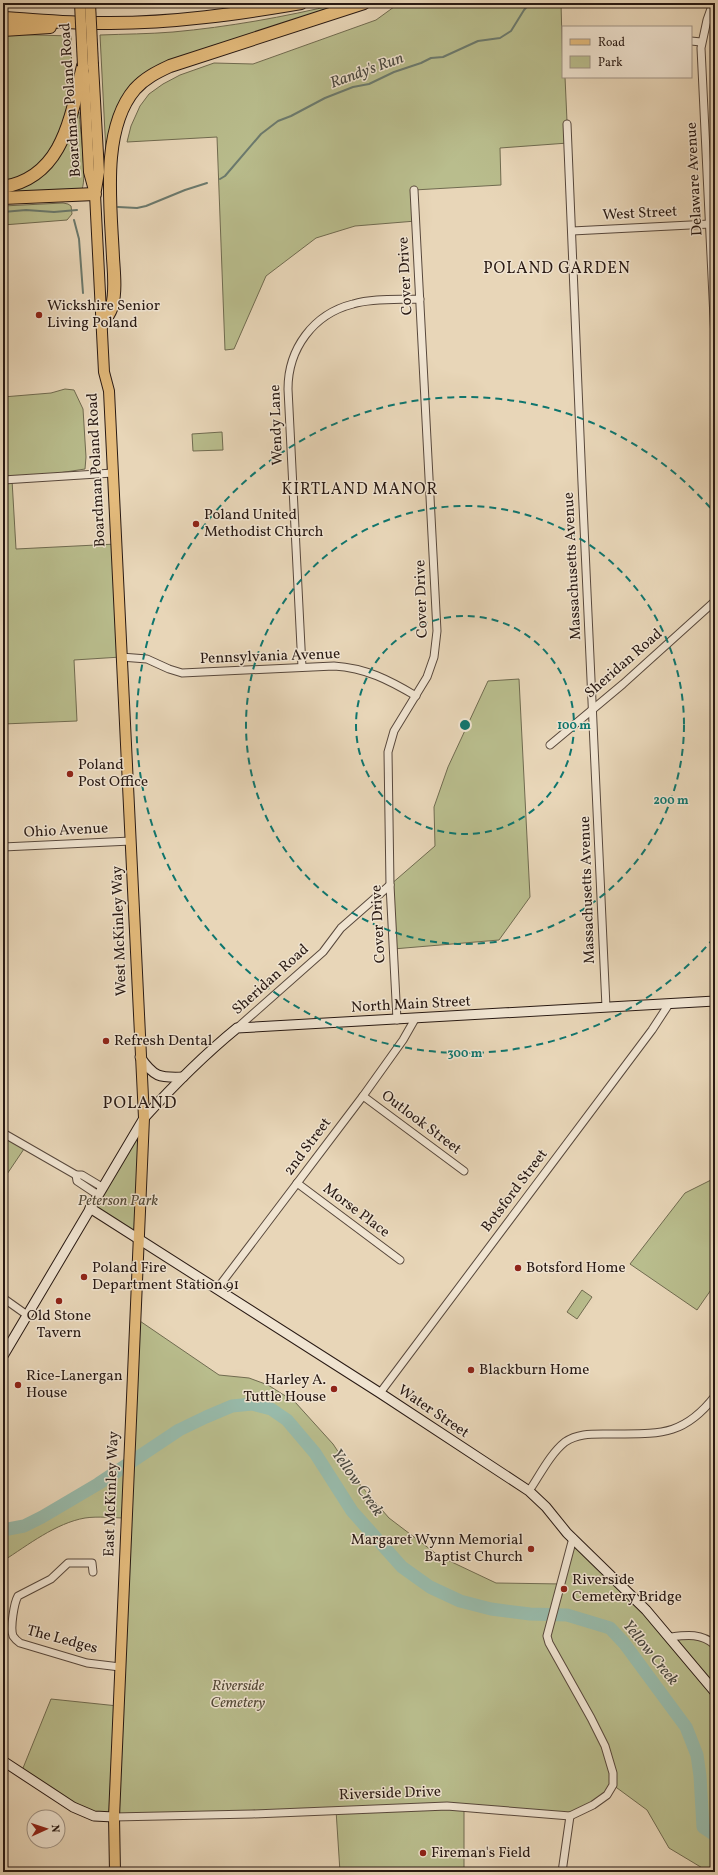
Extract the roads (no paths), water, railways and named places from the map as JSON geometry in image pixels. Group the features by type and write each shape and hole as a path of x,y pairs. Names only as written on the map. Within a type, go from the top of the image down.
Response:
{"highway":[{"path":"3,18 88,23 136,23 201,18 301,3"},
{"path":"102,325 112,307 113,270 110,188 112,156 117,125 122,111 135,89 157,72 170,66 364,3"},
{"path":"3,30 88,23"},
{"path":"3,188 19,183 41,171 58,150 88,65"},
{"path":"3,198 95,194"}],"main road":[{"name":"Boardman Poland Road","path":"80,3 88,65"},
{"name":"Boardman Poland Road","path":"90,3 88,65 89,172 95,194 104,372 109,391 126,744"},
{"name":"West McKinley Way","path":"126,744 144,1118"},
{"name":"North Main Street","path":"237,1028 715,1001"},
{"path":"3,1356 144,1118 183,1077 237,1028"},
{"path":"140,1057 149,1070 159,1077 183,1077"},
{"name":"East McKinley Way","path":"115,1872 114,1817 144,1118"},
{"name":"Water Street","path":"90,1208 380,1393 529,1491 545,1506 573,1538 625,1588 670,1638 715,1692"},
{"name":"Riverside Drive","path":"3,1761 73,1807 94,1816 114,1817"}],"street":[{"name":"Delaware Avenue","path":"713,3 706,20 702,42 715,339"},
{"path":"692,41 702,42"},
{"name":"Massachusetts Avenue","path":"567,124 606,1007"},
{"name":"Cover Drive","path":"397,1020 390,885 388,752 394,731 416,696 431,667 437,631 414,190"},
{"name":"West Street","path":"572,230 710,224"},
{"name":"Wendy Lane","path":"302,667 288,389 288,374 292,358 300,342 308,331 324,316 332,311 354,303 420,299"},
{"path":"3,480 113,473"},
{"name":"Sheridan Road","path":"550,745 647,663 715,601"},
{"name":"Pennsylvania Avenue","path":"121,657 146,659 182,673 334,666 361,669 389,680 416,696"},
{"name":"Ohio Avenue","path":"3,847 131,841"},
{"name":"Sheridan Road","path":"237,1028 323,952 341,928 390,885"},
{"name":"Botsford Street","path":"380,1393 652,1030 669,1004"},
{"name":"2nd Street","path":"217,1289 363,1096 403,1040 415,1019"},
{"name":"Outlook Street","path":"363,1096 464,1171"},
{"path":"3,1133 76,1175 82,1175 100,1191"},
{"name":"Morse Place","path":"296,1183 400,1260"},
{"path":"3,1298 27,1315"},
{"path":"529,1491 559,1448 574,1437 588,1434 654,1433 670,1431 694,1420 715,1396"},
{"path":"562,1872 570,1816 593,1805 607,1795 611,1791 613,1779 610,1760 605,1746 584,1704 549,1643 548,1632 573,1538"},
{"name":"The Ledges","path":"93,1572 92,1563 68,1563 51,1579 18,1596 14,1606 13,1636 20,1643 87,1663 120,1667"},
{"path":"670,1638 697,1636 710,1640 715,1645"},
{"name":"Riverside Drive","path":"114,1817 252,1814 447,1806 487,1808 570,1816"}],"waterway":[{"name":"Randy's Run","path":"220,179 225,176 261,134 278,121 291,116 325,98 353,87 369,84 394,72 431,58 443,57 478,41 500,38 511,31 530,3"},
{"name":"Randy's Run","path":"118,207 137,208 146,206 185,190 207,183"},
{"name":"Randy's Run","path":"3,212 26,210 54,212 77,210"},
{"path":"74,220 79,239 83,293"},
{"name":"Yellow Creek","path":"3,1530 24,1526 42,1517 98,1484 179,1430 206,1417 232,1406 252,1404 271,1409 287,1420 315,1453 352,1511 402,1567 430,1587 460,1601 491,1609 530,1614 567,1615 610,1628 624,1643 686,1727 697,1755 700,1776 703,1827 715,1835"}],"place":[{"name":"Wickshire Senior Living Poland","path":"39,315"},
{"name":"Poland United Methodist Church","path":"196,524"},
{"name":"Poland Post Office","path":"70,774"},
{"name":"Refresh Dental","path":"106,1041"},
{"name":"Botsford Home","path":"518,1268"},
{"name":"Poland Fire Department Station 91","path":"84,1277"},
{"name":"Old Stone Tavern","path":"59,1301"},
{"name":"Blackburn Home","path":"471,1370"},
{"name":"Rice-Lanergan House","path":"18,1385"},
{"name":"Harley A. Tuttle House","path":"334,1389"},
{"name":"Margaret Wynn Memorial Baptist Church","path":"531,1549"},
{"name":"Riverside Cemetery Bridge","path":"564,1589"},
{"name":"Fireman's Field","path":"423,1853"}],"district":[{"name":"POLAND GARDEN","path":"557,269"},
{"name":"KIRTLAND MANOR","path":"360,490"},
{"name":"POLAND","path":"140,1103"}],"park label":[{"name":"Peterson Park","path":"118,1201"},
{"name":"Riverside Cemetery","path":"238,1694"}]}
